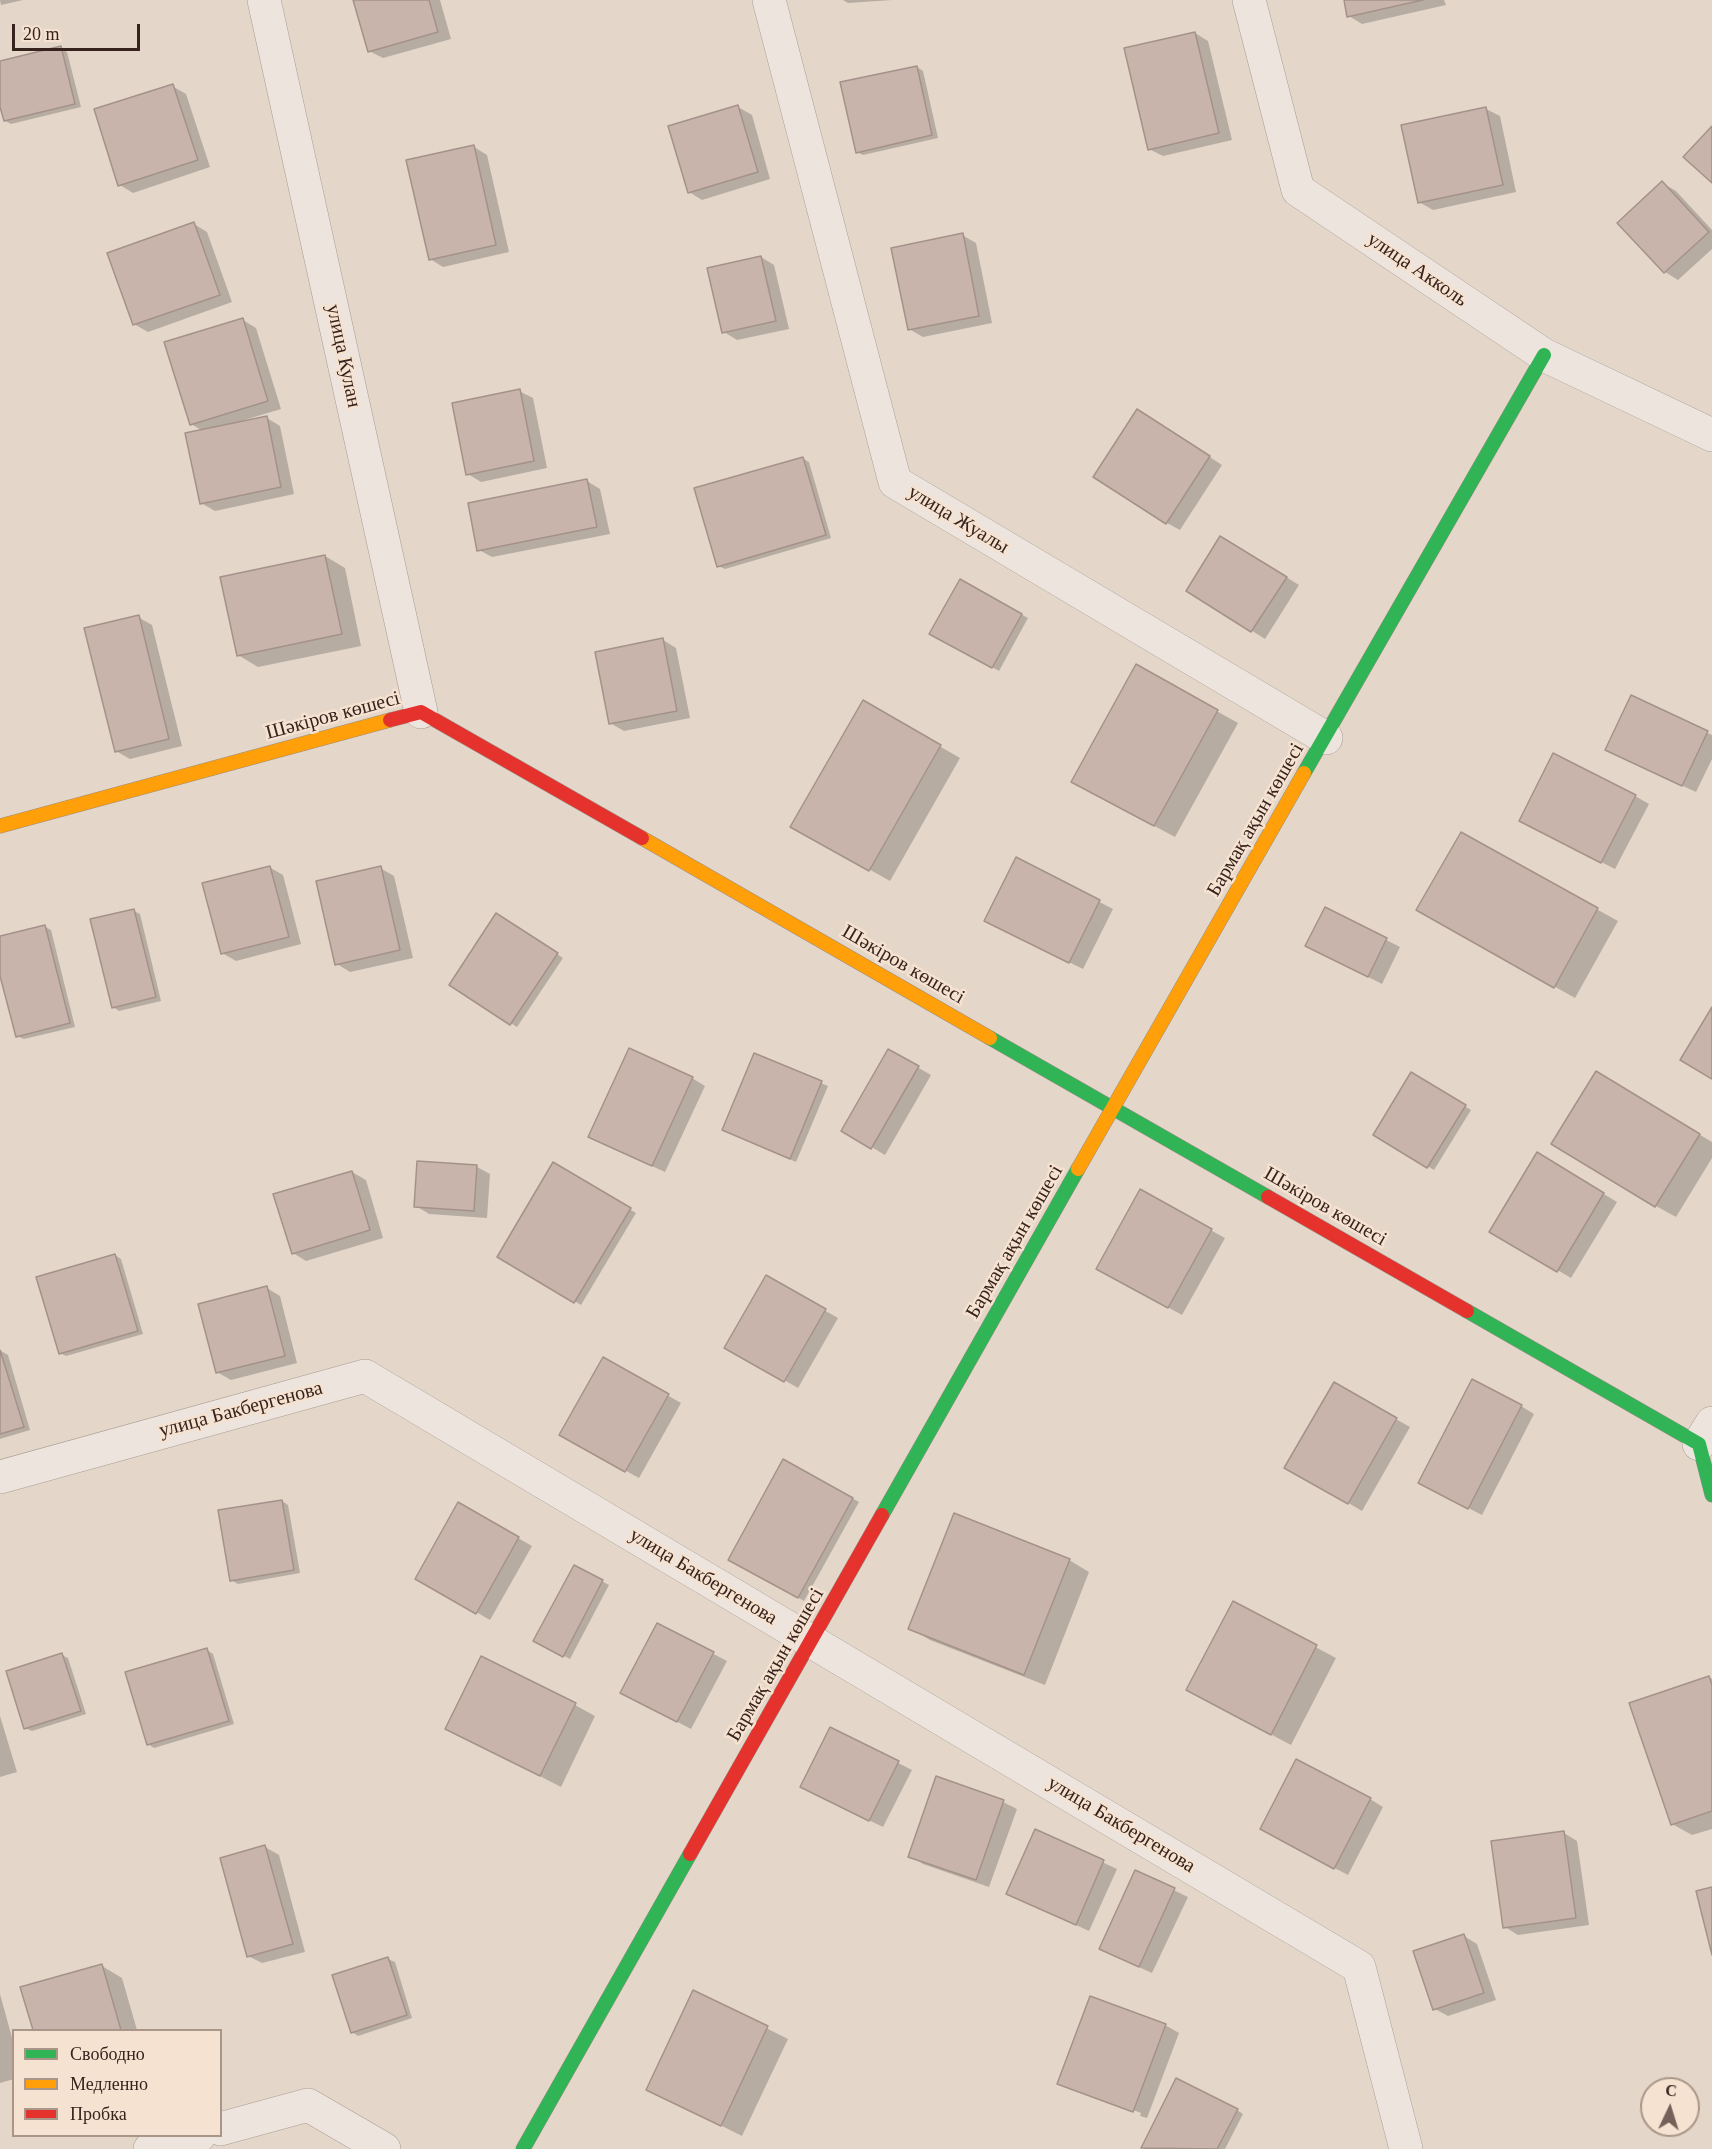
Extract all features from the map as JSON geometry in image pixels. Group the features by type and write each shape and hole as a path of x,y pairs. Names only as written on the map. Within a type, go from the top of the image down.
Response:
{"street":[{"name":"улица Кулан","path":"264,0 421,712"},
{"name":"улица Жуалы","path":"769,0 895,482 1326,738"},
{"name":"улица Акколь","path":"1249,0 1298,190 1544,355 1712,435"},
{"name":"Бармақ ақын көшесі","path":"523,2149 1113,1108 1544,355"},
{"name":"Шәкіров көшесі","path":"0,826 421,712 1113,1108 1705,1434 1712,1495"},
{"name":"улица Бакбергенова","path":"0,1477 365,1376 1359,1967 1406,2149"},
{"path":"222,2129 308,2105 384,2149"},
{"path":"150,2149 195,2137"}],"building":[{"path":"353,0 429,0 438,32 368,52"},
{"path":"1344,0 1423,0 1347,17"},
{"path":"1195,32 1219,133 1148,150 1124,48"},
{"path":"61,46 75,104 4,121 0,107 0,61"},
{"path":"917,66 932,135 856,153 840,82"},
{"path":"173,84 198,160 118,186 94,109"},
{"path":"738,105 758,172 688,193 668,126"},
{"path":"1486,107 1503,185 1418,203 1401,125"},
{"path":"1712,126 1712,183 1683,157"},
{"path":"474,145 496,245 429,260 406,160"},
{"path":"1662,181 1709,232 1664,273 1617,223"},
{"path":"194,222 220,295 133,325 107,253"},
{"path":"963,233 979,316 908,330 891,248"},
{"path":"761,256 776,321 722,333 707,268"},
{"path":"243,318 268,401 190,425 164,342"},
{"path":"520,389 534,461 466,475 452,403"},
{"path":"1137,409 1210,456 1166,524 1093,477"},
{"path":"267,416 281,487 200,504 185,433"},
{"path":"803,457 826,535 717,567 694,488"},
{"path":"587,479 597,527 477,551 468,503"},
{"path":"1220,536 1287,577 1251,632 1186,591"},
{"path":"325,555 342,634 237,656 220,577"},
{"path":"960,579 1022,614 992,668 929,634"},
{"path":"139,615 169,739 115,752 84,628"},
{"path":"663,638 677,711 609,724 595,652"},
{"path":"1136,664 1218,710 1154,826 1071,782"},
{"path":"1631,695 1708,731 1682,786 1605,750"},
{"path":"863,700 941,745 869,871 790,827"},
{"path":"1553,753 1636,795 1601,863 1519,821"},
{"path":"1461,832 1598,908 1554,988 1416,910"},
{"path":"1016,857 1100,900 1069,963 984,921"},
{"path":"270,866 289,937 221,954 202,883"},
{"path":"381,866 400,950 335,965 316,881"},
{"path":"1325,907 1387,938 1368,977 1305,946"},
{"path":"134,909 156,997 112,1008 90,919"},
{"path":"496,913 558,953 510,1025 449,985"},
{"path":"45,925 70,1023 16,1037 0,976 0,936"},
{"path":"1712,1007 1712,1079 1680,1060"},
{"path":"629,1048 693,1077 652,1166 588,1137"},
{"path":"888,1049 919,1066 871,1149 841,1131"},
{"path":"754,1053 822,1081 790,1159 722,1130"},
{"path":"1596,1071 1700,1134 1655,1207 1551,1144"},
{"path":"1411,1072 1466,1105 1427,1168 1373,1135"},
{"path":"1537,1152 1604,1193 1557,1272 1489,1232"},
{"path":"417,1161 477,1165 474,1211 414,1207"},
{"path":"553,1162 631,1208 574,1303 497,1257"},
{"path":"352,1171 370,1230 292,1254 273,1194"},
{"path":"1140,1189 1212,1229 1168,1308 1096,1269"},
{"path":"115,1254 138,1331 59,1354 36,1277"},
{"path":"766,1275 826,1309 784,1382 724,1348"},
{"path":"267,1286 285,1356 216,1373 198,1304"},
{"path":"0,1350 24,1427 0,1434"},
{"path":"603,1357 669,1394 625,1472 559,1435"},
{"path":"1472,1379 1522,1405 1468,1509 1418,1483"},
{"path":"1334,1382 1397,1418 1348,1504 1284,1468"},
{"path":"783,1459 853,1498 798,1598 728,1560"},
{"path":"282,1500 294,1570 230,1581 218,1510"},
{"path":"458,1502 519,1537 476,1614 415,1579"},
{"path":"954,1513 1070,1559 1024,1675 908,1629"},
{"path":"574,1565 603,1580 563,1657 533,1641"},
{"path":"1233,1601 1317,1645 1271,1735 1186,1690"},
{"path":"657,1623 714,1652 677,1722 620,1693"},
{"path":"207,1648 229,1721 147,1745 125,1672"},
{"path":"62,1653 81,1711 24,1729 6,1671"},
{"path":"481,1656 576,1703 540,1776 445,1729"},
{"path":"1709,1676 1712,1685 1712,1811 1671,1825 1629,1703"},
{"path":"830,1727 899,1761 869,1821 800,1787"},
{"path":"1296,1759 1371,1798 1334,1869 1260,1829"},
{"path":"936,1776 1004,1800 976,1880 908,1857"},
{"path":"1035,1829 1104,1860 1076,1925 1006,1894"},
{"path":"1564,1831 1576,1918 1503,1928 1491,1841"},
{"path":"265,1845 293,1944 247,1957 220,1858"},
{"path":"1135,1870 1175,1888 1139,1967 1099,1949"},
{"path":"1712,1887 1712,1955 1696,1891"},
{"path":"1464,1934 1484,1993 1433,2010 1413,1951"},
{"path":"388,1957 407,2015 351,2033 332,1975"},
{"path":"102,1964 121,2029 33,2029 20,1987"},
{"path":"693,1990 768,2026 721,2126 646,2090"},
{"path":"1090,1996 1166,2024 1133,2112 1057,2084"},
{"path":"1176,2078 1238,2109 1217,2149 1141,2148"}],"traffic: fast":[{"path":"1304,773 1544,355"},
{"path":"990,1038 1268,1197"},
{"path":"882,1515 1078,1169"},
{"path":"1467,1311 1699,1444 1712,1495"},
{"path":"523,2149 690,1854"}],"traffic: slow":[{"path":"0,826 390,720"},
{"path":"1078,1169 1304,773"},
{"path":"642,838 990,1038"}],"traffic: jam":[{"path":"390,720 421,712 642,838"},
{"path":"1268,1197 1467,1311"},
{"path":"690,1854 882,1515"}]}
